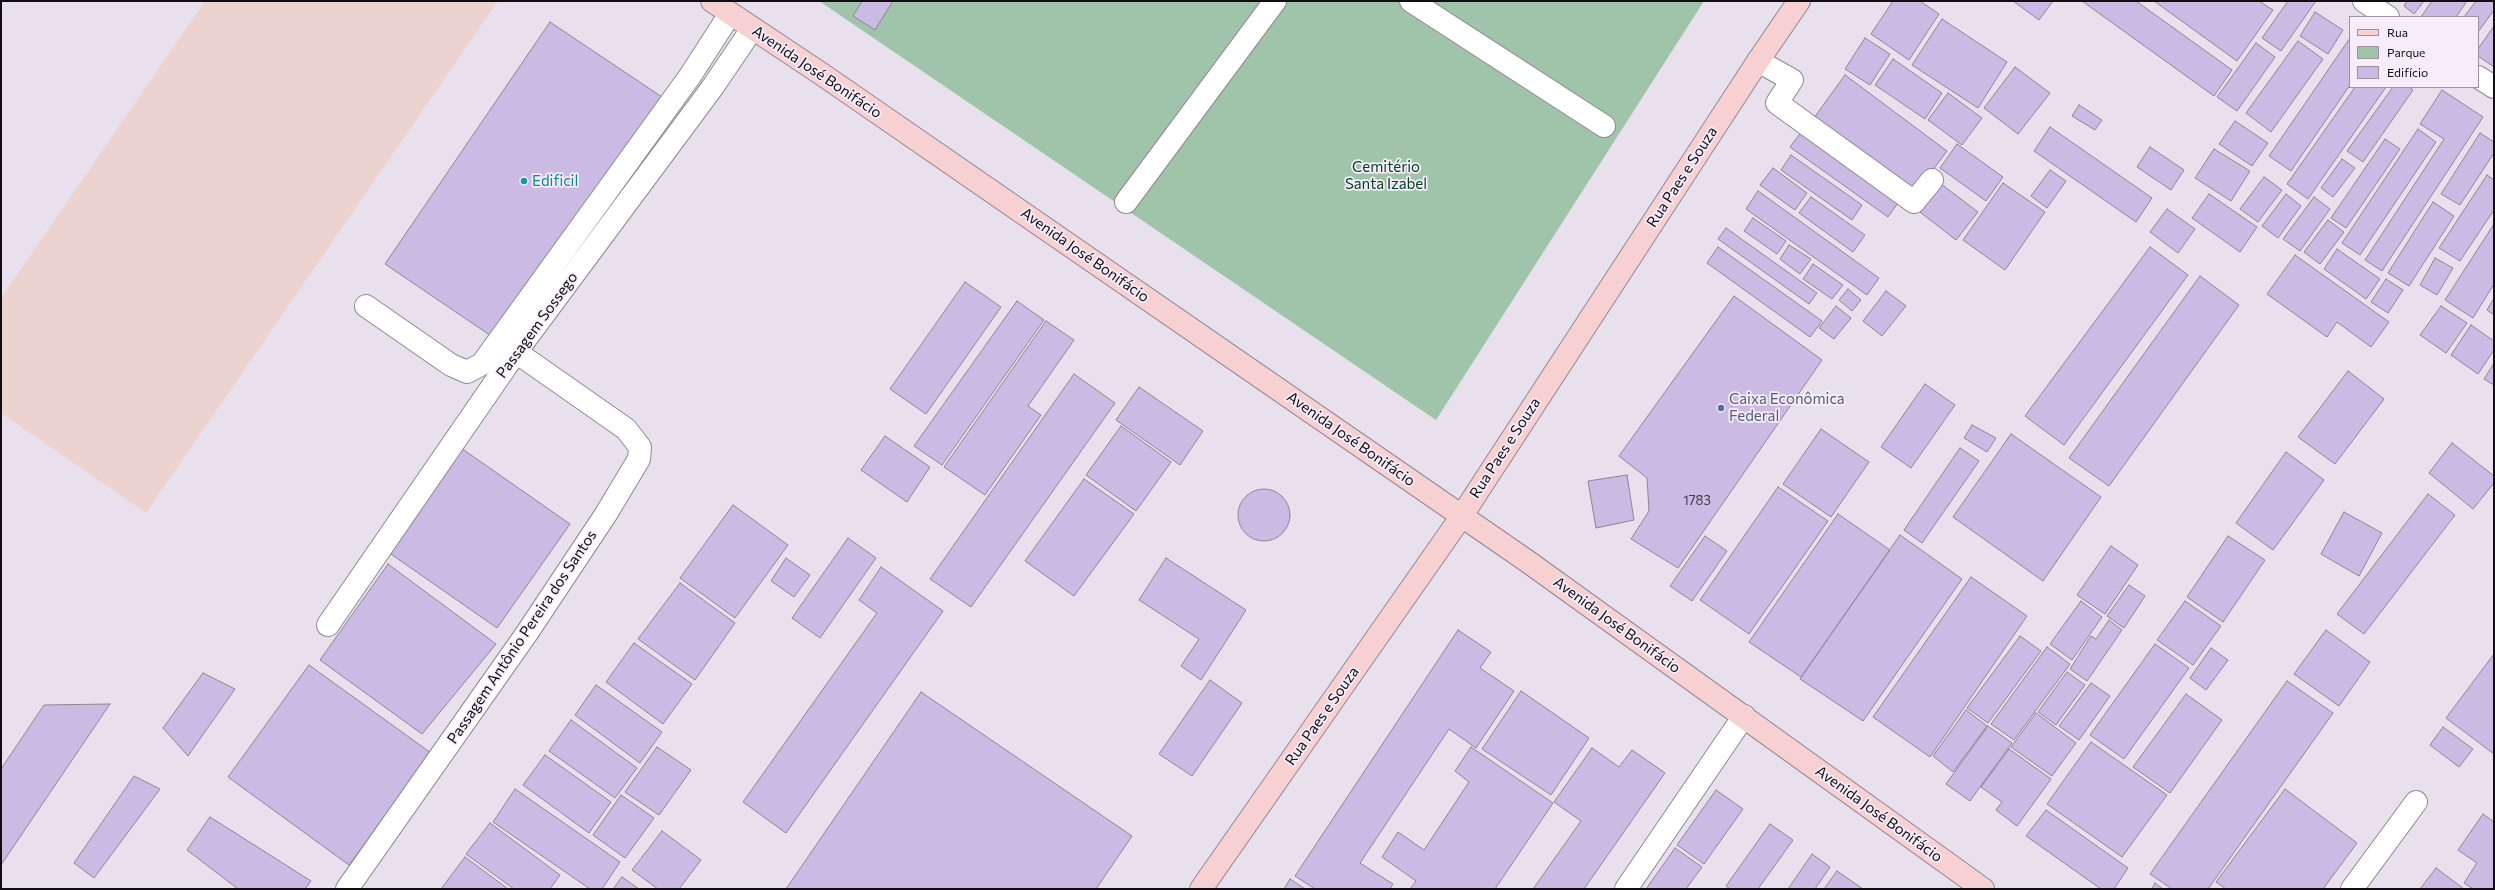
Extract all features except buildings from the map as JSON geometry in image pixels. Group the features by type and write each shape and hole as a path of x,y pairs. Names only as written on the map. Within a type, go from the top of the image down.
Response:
{"main road":[{"name":"Avenida José Bonifácio","path":"712,1 1384,461 1460,517 1527,561 1744,716 1983,889"},
{"name":"Rua Paes e Souza","path":"1201,889 1460,517 1758,61 1799,1"}],"street":[{"path":"1126,202 1275,1"},
{"path":"1411,1 1604,126"},
{"path":"2364,1 2386,16"},
{"path":"366,306 451,365 467,372 482,364 690,76 730,14"},
{"name":"Passagem Sossego","path":"328,625 516,352 707,95 752,29"},
{"path":"1758,61 1792,80 1777,103 1914,202 1932,180"},
{"path":"2479,78 2494,88"},
{"name":"Passagem Antônio Pereira dos Santos","path":"347,889 528,633 606,514 639,460 640,447 634,438 579,394 516,352"},
{"path":"1626,889 1744,716"},
{"path":"2352,889 2416,802"}],"shaded area":[{"path":"205,1 498,1 146,513 1,413 1,298"}],"green space":[{"name":"Cemitério Santa Izabel","path":"819,1 1704,1 1436,420"}],"place":[{"name":"Edificil","path":"524,181"},
{"name":"Caixa Econômica Federal","path":"1721,408"}]}
